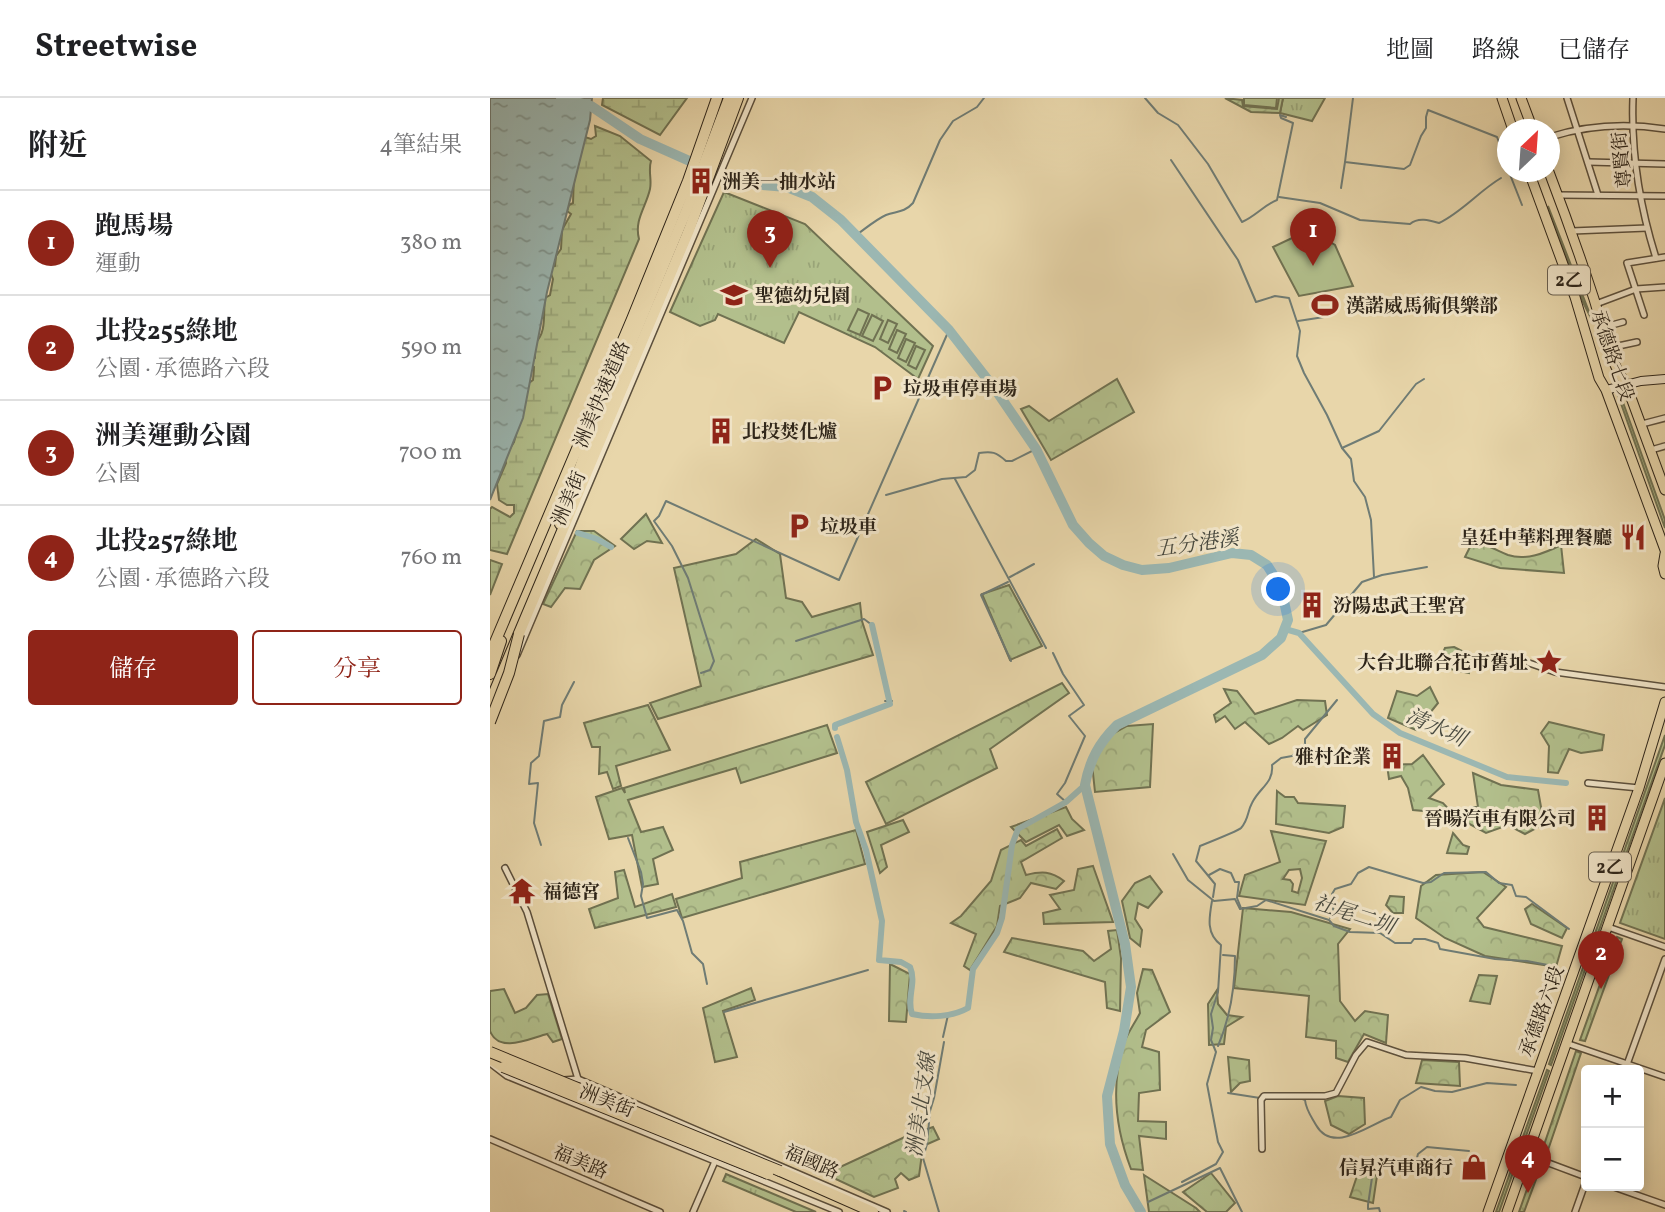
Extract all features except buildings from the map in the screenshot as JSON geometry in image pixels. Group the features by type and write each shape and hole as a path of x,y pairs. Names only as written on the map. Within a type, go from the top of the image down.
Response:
{"highway":[{"name":"洲美快速道路","path":"490,654 688,181 718,98"},
{"path":"551,558 563,511 584,456 685,214 729,98"},
{"name":"洲美快速道路","path":"490,702 690,230 738,98"},
{"path":"545,528 584,456"},
{"path":"490,674 498,655 505,623"},
{"path":"490,722 509,673 519,634"},
{"path":"490,1054 873,1212"},
{"path":"778,1175 860,1212"}],"main road":[{"path":"1502,98 1509,119"},
{"path":"1521,98 1529,119"},
{"name":"承德路七段","path":"1533,182 1575,297 1600,378 1665,552"},
{"name":"承德路七段","path":"1553,182 1572,231 1601,328 1642,424 1665,490"},
{"name":"2乙","path":"1665,552 1665,574"},
{"name":"承德路六段","path":"1488,1212 1639,788 1665,702"},
{"name":"承德路六段","path":"1507,1212 1665,763"}],"street":[{"name":"洲美街","path":"490,715 540,605 752,98"},
{"path":"1567,98 1598,195"},
{"name":"尊賢街","path":"1633,98 1633,124 1641,195 1656,258"},
{"path":"1560,133 1577,128 1633,124 1665,129"},
{"path":"1588,162 1665,164"},
{"path":"1558,195 1665,196"},
{"path":"1572,231 1647,228"},
{"path":"1644,315 1627,264 1665,257"},
{"path":"1595,304 1636,289 1665,288"},
{"path":"1601,328 1623,322"},
{"path":"1609,348 1637,342"},
{"path":"1606,390 1626,384 1665,379"},
{"path":"1642,424 1665,418"},
{"path":"1651,450 1665,446"},
{"path":"1529,663 1555,672 1665,687"},
{"path":"1588,783 1639,788"},
{"name":"洲美街","path":"505,868 527,912 578,1079"},
{"path":"1608,927 1665,947"},
{"path":"1627,1065 1665,959"},
{"path":"1262,1149 1261,1100 1264,1096 1325,1096 1336,1093 1356,1055 1367,1042 1406,1055 1465,1058 1538,1071"},
{"path":"1566,1043 1621,1065"},
{"name":"洲美街","path":"490,1054 549,1079 578,1079 724,1140"},
{"name":"洲美街","path":"490,1054 507,1076 715,1161"},
{"path":"1644,1072 1665,1077"},
{"name":"福美路","path":"490,1139 660,1212"},
{"path":"693,1212 724,1140"},
{"name":"福國路","path":"724,1140 887,1212"},
{"path":"1511,1149 1581,1177"},
{"name":"福國路","path":"715,1161 839,1212"},
{"path":"1575,1212 1582,1191"},
{"path":"1625,1191 1665,1205"}],"green space":[{"path":"603,98 687,98 660,135 602,105"},
{"path":"1225,98 1242,100 1243,106 1277,109 1279,98 1283,98 1280,113 1251,112"},
{"path":"1244,98 1277,98 1276,108 1244,105"},
{"path":"1283,98 1325,98 1312,121 1280,113"},
{"path":"595,126 620,136 651,161 650,189 639,220 639,239 507,554 490,550 490,509 492,507 510,517 514,513 514,505 507,505 499,500 497,484 506,463 505,456 514,442 529,383 533,380 534,367 530,364 535,358 535,343 543,328 545,298 550,295 553,279 551,267 555,266 556,256 561,249 562,230 571,214 567,211 573,203 574,174 585,137 591,139 596,136"},
{"path":"724,192 805,224 933,346 918,379 875,347 799,312 784,343 718,314 715,320 700,326 670,312"},
{"path":"1548,206 1593,322 1583,302"},
{"path":"1292,238 1325,239 1335,245 1353,286 1299,296 1273,247"},
{"path":"858,309 869,314 860,335 848,330"},
{"path":"872,315 883,321 873,341 862,336"},
{"path":"888,320 897,324 888,343 880,339"},
{"path":"897,330 906,334 897,353 889,349"},
{"path":"906,339 915,343 906,362 898,358"},
{"path":"916,346 925,350 916,369 908,365"},
{"path":"1117,379 1134,412 1051,460 1021,409 1029,406 1049,421"},
{"path":"1620,394 1665,520 1665,528 1618,395"},
{"path":"646,514 662,543 647,541 634,549 621,539"},
{"path":"577,531 594,531 615,546 594,560 580,589 565,588 551,607 543,604"},
{"path":"756,539 780,554 786,598 802,602 812,617 860,603 862,621 873,655 658,719 650,703 701,686 674,568 736,554"},
{"path":"1471,545 1487,546 1515,557 1528,557 1561,545 1564,573 1500,568 1465,557"},
{"path":"490,560 502,564 490,595"},
{"path":"1009,585 1042,646 1010,660 982,594"},
{"path":"1454,647 1472,656 1469,673 1451,669 1441,657 1445,648"},
{"path":"1062,683 1069,693 990,749 997,768 886,824 866,782"},
{"path":"1430,687 1438,703 1416,730 1388,718 1397,691 1417,696"},
{"path":"1224,689 1237,691 1255,714 1297,700 1325,701 1327,715 1303,730 1298,726 1269,744 1245,722 1235,729 1225,716 1216,722 1214,715 1231,703"},
{"path":"648,705 670,750 616,766 621,786 613,789 607,772 599,774 600,747 592,747 584,723"},
{"path":"1549,722 1604,735 1602,750 1581,753 1569,749 1558,773 1548,772 1549,746 1541,733"},
{"path":"1153,724 1150,787 1095,792 1092,764 1109,736 1127,726"},
{"path":"827,725 837,753 741,783 736,768 628,800 641,832 663,827 673,850 653,859 658,884 642,887 632,835 609,839 596,797 622,788 625,793 624,788"},
{"path":"1665,735 1665,745 1551,1065 1549,1064"},
{"path":"1423,755 1444,784 1429,798 1443,803 1456,817 1451,822 1435,812 1413,810 1408,788 1401,776 1389,779 1387,765 1412,764"},
{"path":"1473,773 1501,785 1538,790 1544,824 1525,834 1508,825 1486,833 1464,821 1471,807 1478,807"},
{"path":"1277,791 1285,797 1294,797 1298,803 1345,806 1343,827 1329,833 1276,824"},
{"path":"1665,798 1665,939 1620,923"},
{"path":"1066,807 1072,819 1084,830 1067,836 1059,825 1026,842 1011,827"},
{"path":"903,820 909,832 881,845 887,867 880,873 867,832"},
{"path":"1057,829 1062,838 1021,862 1026,875 1046,873 1064,881 1056,889 1031,883 1020,898 1000,906 997,926 970,970 964,966 976,934 951,923 961,916 991,881 1001,850 1021,840 1026,846"},
{"path":"856,830 865,864 682,918 676,899 742,878 740,862"},
{"path":"1271,831 1326,841 1305,905 1239,896 1245,875 1280,862","holes":["1300,869 1302,878 1298,893 1292,891 1293,884 1290,880 1283,879 1289,870"]},
{"path":"1453,833 1463,845 1469,847 1467,854 1447,853"},
{"path":"1093,866 1113,922 1044,924 1043,913 1060,909 1050,895 1074,890 1078,869"},
{"path":"624,870 635,907 672,894 676,907 595,928 589,909 618,898 615,872"},
{"path":"1483,872 1506,887 1477,918 1484,927 1562,946 1556,967 1485,956 1445,938 1416,918 1421,886 1436,875"},
{"path":"1150,876 1162,892 1148,908 1138,903 1135,919 1142,930 1140,946 1130,938 1122,901 1135,883"},
{"path":"1390,896 1404,897 1403,913 1393,913 1386,905"},
{"path":"1532,904 1567,928 1562,938 1531,924 1525,909"},
{"path":"1243,908 1291,912 1350,929 1338,944 1340,1001 1355,1021 1365,1011 1388,1015 1386,1043 1364,1034 1348,1062 1336,1058 1336,1041 1306,1037 1309,996 1234,988"},
{"path":"1117,930 1121,958 1120,1011 1107,1008 1105,982 1004,952 1012,938 1083,951 1094,961 1111,949 1108,931"},
{"path":"1617,937 1622,939 1585,1041 1580,1040"},
{"path":"890,964 910,974 906,1022 889,1021"},
{"path":"1143,969 1152,970 1170,1012 1146,1030 1142,1047 1159,1052 1160,1090 1139,1093 1138,1121 1166,1122 1166,1139 1139,1136 1143,1170 1131,1169 1119,1124 1116,1093 1123,1046 1140,1013 1137,993"},
{"path":"1479,975 1497,976 1490,1004 1470,1001"},
{"path":"751,988 755,1000 723,1011 737,1057 715,1062 703,1008"},
{"path":"504,989 515,1013 526,1008 537,995 548,994 562,1039 553,1042 547,1034 508,1043 494,1038 490,1031 490,991"},
{"path":"1217,990 1218,1004 1227,1015 1242,1017 1226,1027 1224,1044 1209,1045 1208,1004"},
{"path":"1576,1051 1581,1053 1548,1150 1543,1148"},
{"path":"1228,1057 1249,1060 1250,1081 1240,1083 1231,1092"},
{"path":"1422,1060 1459,1062 1460,1086 1416,1083"},
{"path":"1547,1070 1549,1071 1499,1212 1496,1212"},
{"path":"1338,1096 1364,1098 1365,1124 1349,1134 1331,1125 1325,1101"},
{"path":"933,1127 939,1139 923,1146 919,1176 909,1180 901,1173 895,1179 898,1188 874,1197 825,1174 907,1136"},
{"path":"1359,1170 1377,1176 1373,1203 1350,1197"},
{"path":"1533,1172 1538,1174 1524,1212 1519,1212"},
{"path":"1211,1173 1235,1203 1226,1212 1207,1212 1183,1192"},
{"path":"726,1174 816,1212 796,1212 723,1181"},
{"path":"1144,1175 1196,1208 1200,1212 1149,1212"}],"water":[{"path":"490,98 592,98 590,120 547,292 523,418 490,500"}],"waterway":[{"name":"五分港溪","path":"561,98 591,106 640,139 739,183 787,187 812,197 841,220 949,330 995,389 1036,449 1073,525 1104,556 1142,570 1169,568 1232,553 1251,555 1267,565 1281,587 1288,620 1281,638 1262,655 1117,725 1096,752 1087,776 1085,785 1125,944 1131,987 1124,1031 1107,1096 1110,1144 1125,1185 1141,1212"},
{"path":"855,236 882,217 903,210 913,203 940,140 953,121 977,107 984,98"},
{"path":"1145,98 1158,113 1178,125 1208,164 1242,222 1277,200 1293,123 1280,115 1286,117"},
{"path":"1353,98 1345,162 1404,169 1410,165 1426,128 1428,110 1497,137"},
{"path":"1171,160 1238,260 1256,302 1275,296 1289,298 1300,331 1297,356 1342,448"},
{"path":"1341,188 1345,162"},
{"path":"1279,197 1320,203 1360,220 1410,224 1416,220 1424,220 1439,223 1497,181"},
{"path":"1513,182 1522,205"},
{"path":"1298,321 1324,317"},
{"path":"701,673 710,670 714,661 688,578 672,546 654,521 666,501 839,580 949,330"},
{"path":"1374,577 1371,520 1365,497 1354,481 1351,459 1342,448 1379,431 1416,384 1424,379"},
{"path":"886,495 942,479 966,477 975,470 979,453 994,453 1006,461 1012,461 1036,449"},
{"path":"955,479 1046,648"},
{"path":"578,533 611,547"},
{"path":"1010,577 1034,564"},
{"path":"1299,633 1326,625 1362,582 1382,575 1427,567"},
{"path":"1008,582 981,595 1011,661"},
{"path":"796,641 864,619 872,625"},
{"path":"835,728 835,725 890,704 872,625"},
{"name":"清水圳","path":"1285,629 1299,633 1373,714 1400,733 1507,777 1566,783"},
{"path":"1053,653 1063,674 1084,705 1069,716 1085,736 1065,783 1057,794 1066,802"},
{"path":"541,845 534,823 538,783 529,784 531,763 539,756 544,721 560,717 562,705 574,682"},
{"path":"1213,897 1215,884 1196,861 1200,846 1241,828 1250,806 1271,776 1272,765 1281,758 1292,756 1305,744 1305,739 1337,700"},
{"path":"885,701 892,701"},
{"path":"837,737 882,921 879,960 901,962 910,967 912,1014 941,1016 968,1008 973,969 997,933 1002,918 1012,845 1018,829 1066,802 1085,785"},
{"path":"628,838 641,872 641,896 647,918 677,910 692,953 703,964 707,984"},
{"name":"社尾二圳","path":"1173,854 1188,880 1214,901 1235,899 1240,909 1257,906 1266,900 1329,920 1334,926 1350,932 1380,933 1395,943 1411,943 1414,939 1425,939 1438,943 1440,949 1553,966"},
{"path":"1330,918 1334,906 1332,894 1335,889 1351,884 1358,873 1369,867 1423,883 1431,882 1444,873 1486,872 1499,883 1512,885 1516,896 1526,897 1569,929"},
{"path":"1209,875 1220,869 1231,873 1235,882 1239,882 1237,898 1241,908"},
{"path":"1182,1182 1216,1164 1223,1152 1218,1142 1207,1084 1216,1052 1211,1040 1211,1014 1218,992 1221,945 1211,931 1212,901"},
{"path":"1218,1046 1229,1013 1235,967 1235,956 1223,955"},
{"path":"724,1012 868,970"},
{"name":"洲美北支線","path":"943,1037 948,1015"},
{"name":"洲美北支線","path":"939,1212 923,1158 944,1042"},
{"path":"1300,1098 1305,1100 1309,1113 1323,1134 1342,1137 1363,1131 1391,1117 1400,1100 1421,1087 1452,1092 1487,1083 1516,1085"},
{"path":"1228,1093 1260,1098"},
{"path":"1380,1212 1379,1208 1368,1209 1374,1164 1377,1160 1413,1172 1418,1154 1427,1147 1469,1151"},
{"path":"1148,1202 1220,1168 1242,1212"}],"place":[{"name":"洲美一抽水站","path":"701,181"},
{"name":"跑馬場","path":"1313,266"},
{"name":"洲美運動公園","path":"770,268"},
{"name":"聖德幼兒園","path":"734,295"},
{"name":"漢諾威馬術俱樂部","path":"1325,305"},
{"name":"垃圾車停車場","path":"882,388"},
{"name":"北投焚化爐","path":"721,431"},
{"name":"垃圾車","path":"799,526"},
{"name":"皇廷中華料理餐廳","path":"1633,537"},
{"name":"汾陽忠武王聖宮","path":"1312,605"},
{"name":"大台北聯合花市舊址","path":"1549,662"},
{"name":"雅村企業","path":"1392,756"},
{"name":"晉暘汽車有限公司","path":"1597,818"},
{"name":"福德宮","path":"522,891"},
{"name":"北投255綠地","path":"1601,989"},
{"name":"信昇汽車商行","path":"1474,1167"},
{"name":"北投257綠地","path":"1528,1193"}]}
